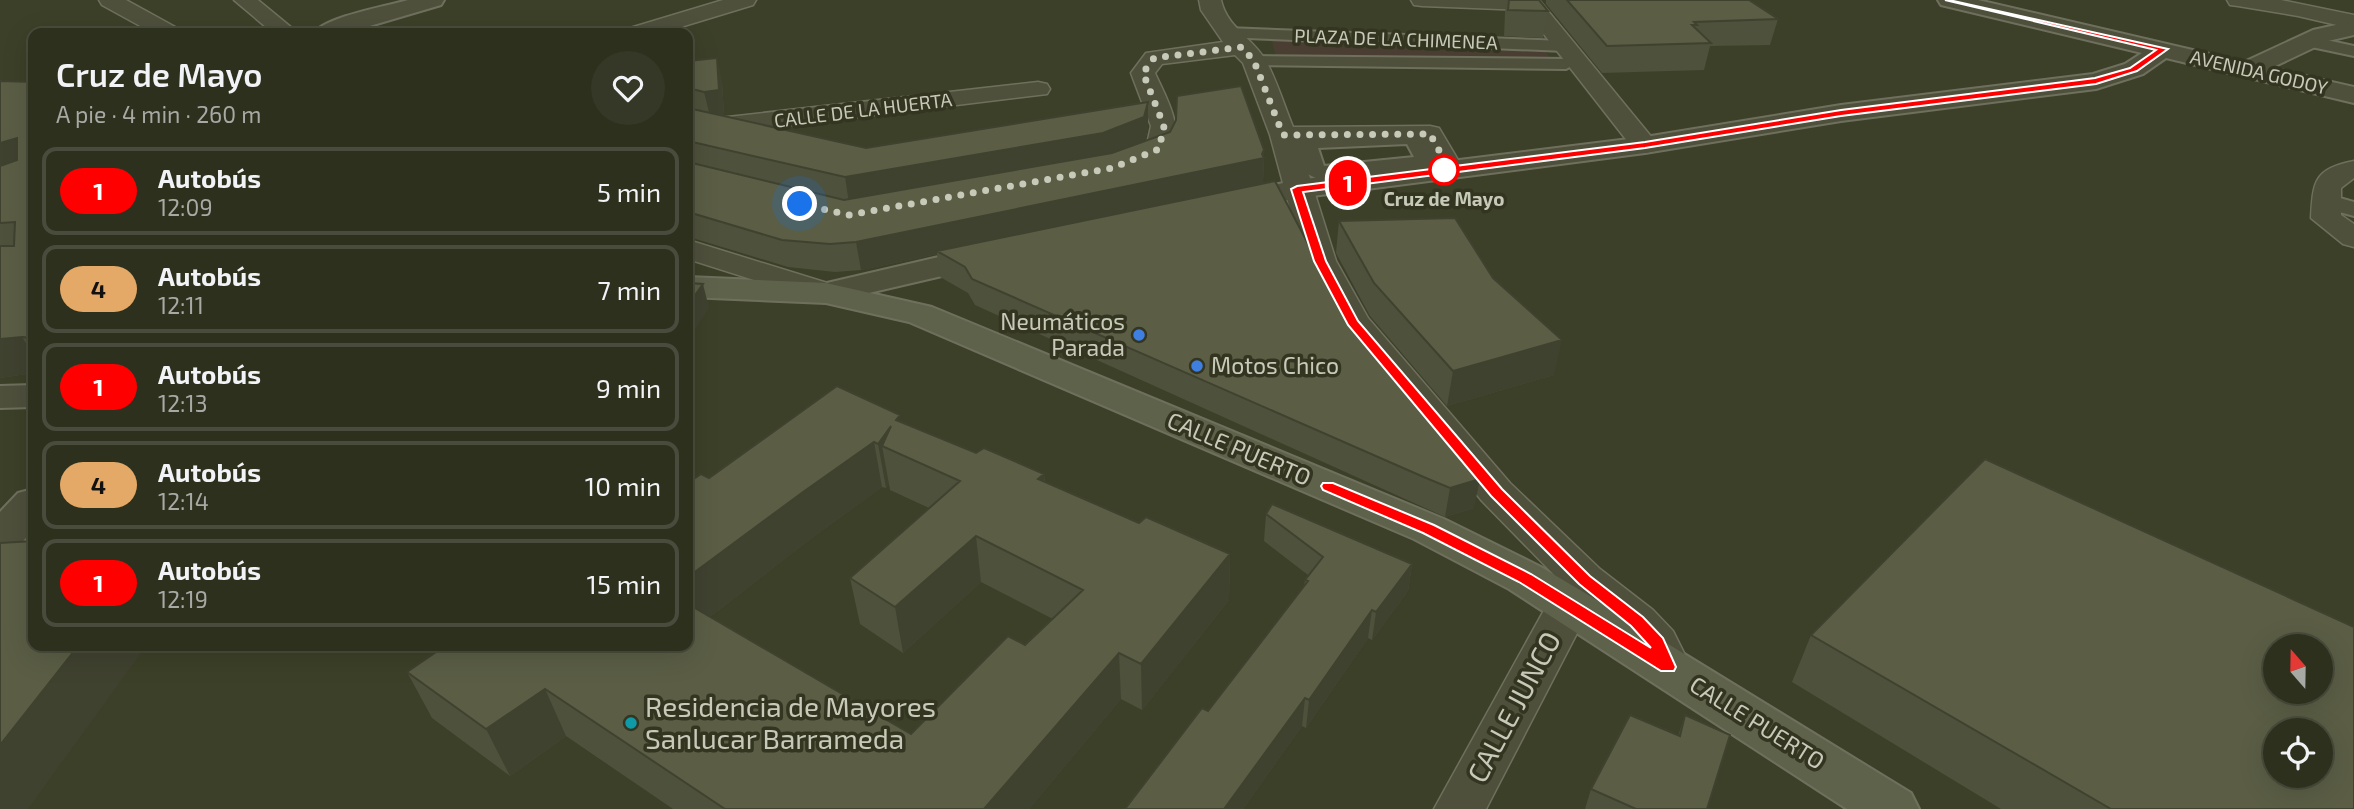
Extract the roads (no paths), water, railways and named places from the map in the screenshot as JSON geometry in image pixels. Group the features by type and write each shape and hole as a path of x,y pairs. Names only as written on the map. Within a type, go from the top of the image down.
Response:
{"main road":[{"name":"CALLE PUERTO","path":"693,287 826,293 920,314 1429,529 1525,578 1892,809"}],"street":[{"path":"110,0 160,28"},
{"path":"245,0 281,28"},
{"path":"339,28 433,0"},
{"path":"682,0 713,10"},
{"path":"654,28 745,0"},
{"path":"1210,0 1212,10 1241,47 1305,179"},
{"path":"1422,0 1516,2 1573,55 1645,145"},
{"name":"AVENIDA GODOY","path":"1949,0 2354,95"},
{"path":"2238,0 2298,9 2354,22"},
{"path":"2249,69 2321,34 2354,28"},
{"path":"2308,41 2354,51"},
{"path":"1099,170 1138,159 1159,149 1164,126 1143,73 1154,58 1241,47"},
{"name":"PLAZA DE LA CHIMENEA","path":"1241,47 1573,55"},
{"name":"PLAZA DE LA CHIMENEA","path":"1241,47 1573,55"},
{"path":"1305,179 1450,170 1645,145 1841,113 2096,81 2134,69 2164,49"},
{"name":"CALLE DE LA HUERTA","path":"693,123 710,127 1038,89"},
{"path":"1283,135 1430,134 1450,170"},
{"path":"1202,210 1305,179 1320,173 1427,162 1415,138 1325,140 1307,145 1305,179 1320,261 1353,322 1496,492 1585,580 1637,622 1657,643 1668,667"},
{"path":"2354,169 2345,171 2327,185 2340,205 2326,218 2354,238"},
{"path":"693,251 826,293 1012,250"},
{"path":"917,271 901,292 920,314"},
{"path":"0,397 28,396"},
{"name":"CALLE JUNCO","path":"1460,809 1569,605"}],"place":[{"name":"Cruz de Mayo","path":"1444,170"},
{"name":"Neumáticos Parada","path":"1139,335"},
{"name":"Motos Chico","path":"1197,366"},
{"name":"Residencia de Mayores Sanlucar Barrameda","path":"631,723"}]}
